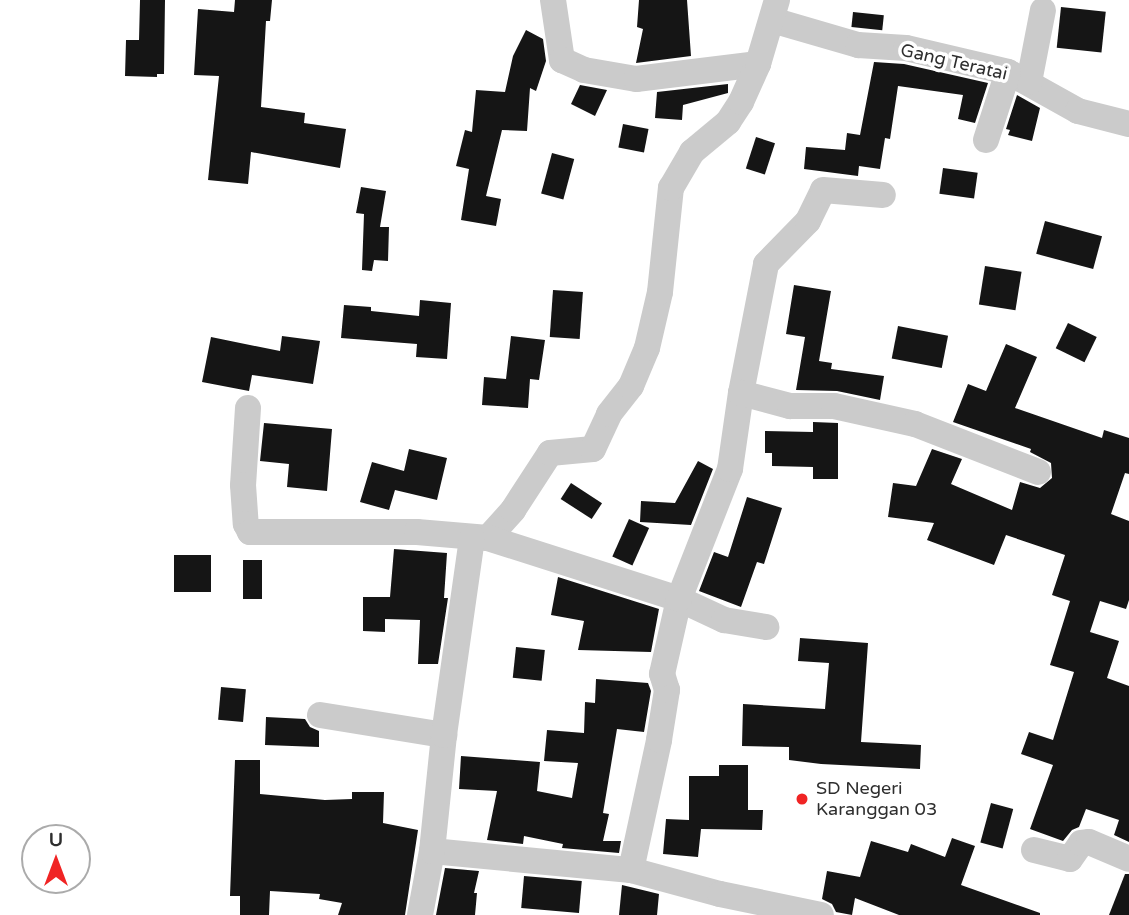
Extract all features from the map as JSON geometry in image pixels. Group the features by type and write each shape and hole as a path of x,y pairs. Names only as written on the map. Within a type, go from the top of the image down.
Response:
{"street":[{"path":"553,0 562,60 584,70 636,79 758,64"},
{"path":"420,915 432,851 444,736 480,538 513,510 550,453 593,449 609,414 631,386 647,348 660,292 671,188 692,152 728,122 758,64 774,10"},
{"name":"Gang Teratai","path":"774,10 858,45 906,48 1019,77 1078,111 1129,124"},
{"path":"986,140 1019,77 1043,10"},
{"path":"631,870 663,716 667,689 662,674 679,599 730,470 741,393 766,264 808,221 823,190 883,195"},
{"path":"741,393 790,406 834,406 915,424 1038,472"},
{"path":"248,408 243,485 246,524 250,532 417,532 480,538 679,599 724,620 766,627"},
{"path":"320,715 444,736"},
{"path":"1034,850 1070,859 1082,843 1088,842 1129,859"},
{"path":"432,851 631,870 720,894 821,915"}],"building":[{"path":"140,0 165,0 164,74 157,74 157,77 125,76 126,40 139,40"},
{"path":"235,0 272,0 270,21 266,21 261,107 305,113 304,123 346,129 340,168 251,152 248,184 208,180 219,76 194,75 198,9 234,12"},
{"path":"639,0 687,0 691,56 636,63 643,29 637,27"},
{"path":"1061,7 1106,12 1101,52 1057,48"},
{"path":"853,12 884,15 882,30 851,27"},
{"path":"526,30 543,39 546,61 536,91 530,88 527,131 502,130 486,196 501,199 496,226 461,220 469,169 456,166 465,130 472,132 476,90 505,92 513,56"},
{"path":"874,62 904,64 988,83 975,123 958,119 963,95 898,86 890,139 885,138 880,169 859,166 858,176 804,169 806,147 845,150 847,133 860,135"},
{"path":"728,84 728,93 683,105 682,120 655,118 657,92"},
{"path":"580,85 607,90 595,116 571,104"},
{"path":"1017,95 1040,108 1032,141 1008,135 1010,130 1006,129"},
{"path":"623,124 649,129 644,153 618,148"},
{"path":"756,137 775,143 765,175 746,168"},
{"path":"552,153 574,159 563,200 541,194"},
{"path":"943,168 978,173 974,199 939,194"},
{"path":"361,187 386,191 380,227 389,227 388,261 374,260 372,271 362,270 364,214 356,213"},
{"path":"1045,221 1102,236 1093,269 1036,254"},
{"path":"985,266 1022,272 1015,310 979,305"},
{"path":"794,285 831,291 819,361 832,363 831,369 884,376 880,400 837,391 796,390 805,337 786,334"},
{"path":"553,290 583,292 580,339 550,337"},
{"path":"420,300 451,303 447,359 416,357 417,344 341,338 344,305 419,316"},
{"path":"1068,323 1097,337 1084,362 1056,348"},
{"path":"898,326 948,336 942,368 892,358"},
{"path":"282,336 320,341 313,384 252,375 249,391 202,382 211,337 280,351"},
{"path":"511,336 545,340 539,380 530,379 528,408 482,405 484,377 506,379"},
{"path":"1006,344 1037,357 1015,408 1102,438 1104,430 1129,438 1129,474 1125,473 1111,514 1129,521 1129,600 1126,609 1100,601 1090,632 1119,641 1107,678 1129,686 1129,842 1114,835 1119,820 1086,809 1079,827 1072,830 1063,841 1030,829 1053,765 1021,754 1029,732 1053,740 1074,672 1050,665 1070,601 1052,595 1065,555 1006,535 994,565 927,540 934,523 888,517 893,483 916,486 932,449 962,459 951,484 1012,510 1020,482 1040,488 1052,478 1051,463 1030,452 1031,449 953,422 968,384 986,391"},
{"path":"813,422 838,423 838,479 813,479 813,467 772,466 772,453 765,453 765,431 813,432"},
{"path":"264,423 332,429 327,491 287,487 289,464 260,461"},
{"path":"409,449 447,458 437,500 395,490 389,510 360,502 372,462 404,471"},
{"path":"698,461 713,469 691,525 640,522 641,501 675,503"},
{"path":"571,483 602,503 592,519 561,499"},
{"path":"747,497 782,508 764,564 757,562 741,607 699,591 714,552 728,557"},
{"path":"629,519 649,528 632,565 612,556"},
{"path":"394,549 447,553 444,598 448,598 438,664 418,664 420,620 385,619 385,632 363,631 363,597 390,597"},
{"path":"174,555 211,555 211,592 174,592"},
{"path":"243,560 262,560 262,599 243,599"},
{"path":"558,577 659,609 651,652 578,650 584,621 551,615"},
{"path":"800,638 868,643 861,742 921,745 920,769 789,760 789,747 742,746 743,704 825,709 829,663 798,661"},
{"path":"516,647 545,650 542,681 513,678"},
{"path":"596,679 648,683 651,691 644,732 617,729 603,813 609,814 603,841 621,841 619,853 562,848 563,844 524,836 523,844 487,840 497,791 459,789 461,756 540,762 537,791 572,798 578,763 544,761 547,730 584,733 585,702 595,703"},
{"path":"221,687 246,689 243,722 218,720"},
{"path":"266,717 305,719 310,727 319,731 319,747 265,745"},
{"path":"235,760 260,760 260,794 325,800 352,799 352,792 384,792 383,823 418,830 405,915 338,915 342,903 319,899 320,894 270,891 269,915 240,915 240,896 230,896"},
{"path":"719,765 748,765 748,810 763,810 762,830 701,829 698,857 663,854 666,819 689,820 689,776 719,776"},
{"path":"991,803 1013,809 1003,849 980,843"},
{"path":"952,838 975,846 961,885 1040,915 899,915 855,898 852,915 836,912 832,904 822,899 827,871 860,877 871,841 908,852 911,844 945,857"},
{"path":"445,868 479,871 474,893 477,893 475,915 436,915"},
{"path":"1125,874 1129,874 1129,915 1109,915"},
{"path":"524,876 582,881 579,913 521,908"},
{"path":"622,885 659,894 657,915 619,915"}],"place":[{"name":"SD Negeri Karanggan 03","path":"802,799"}]}
